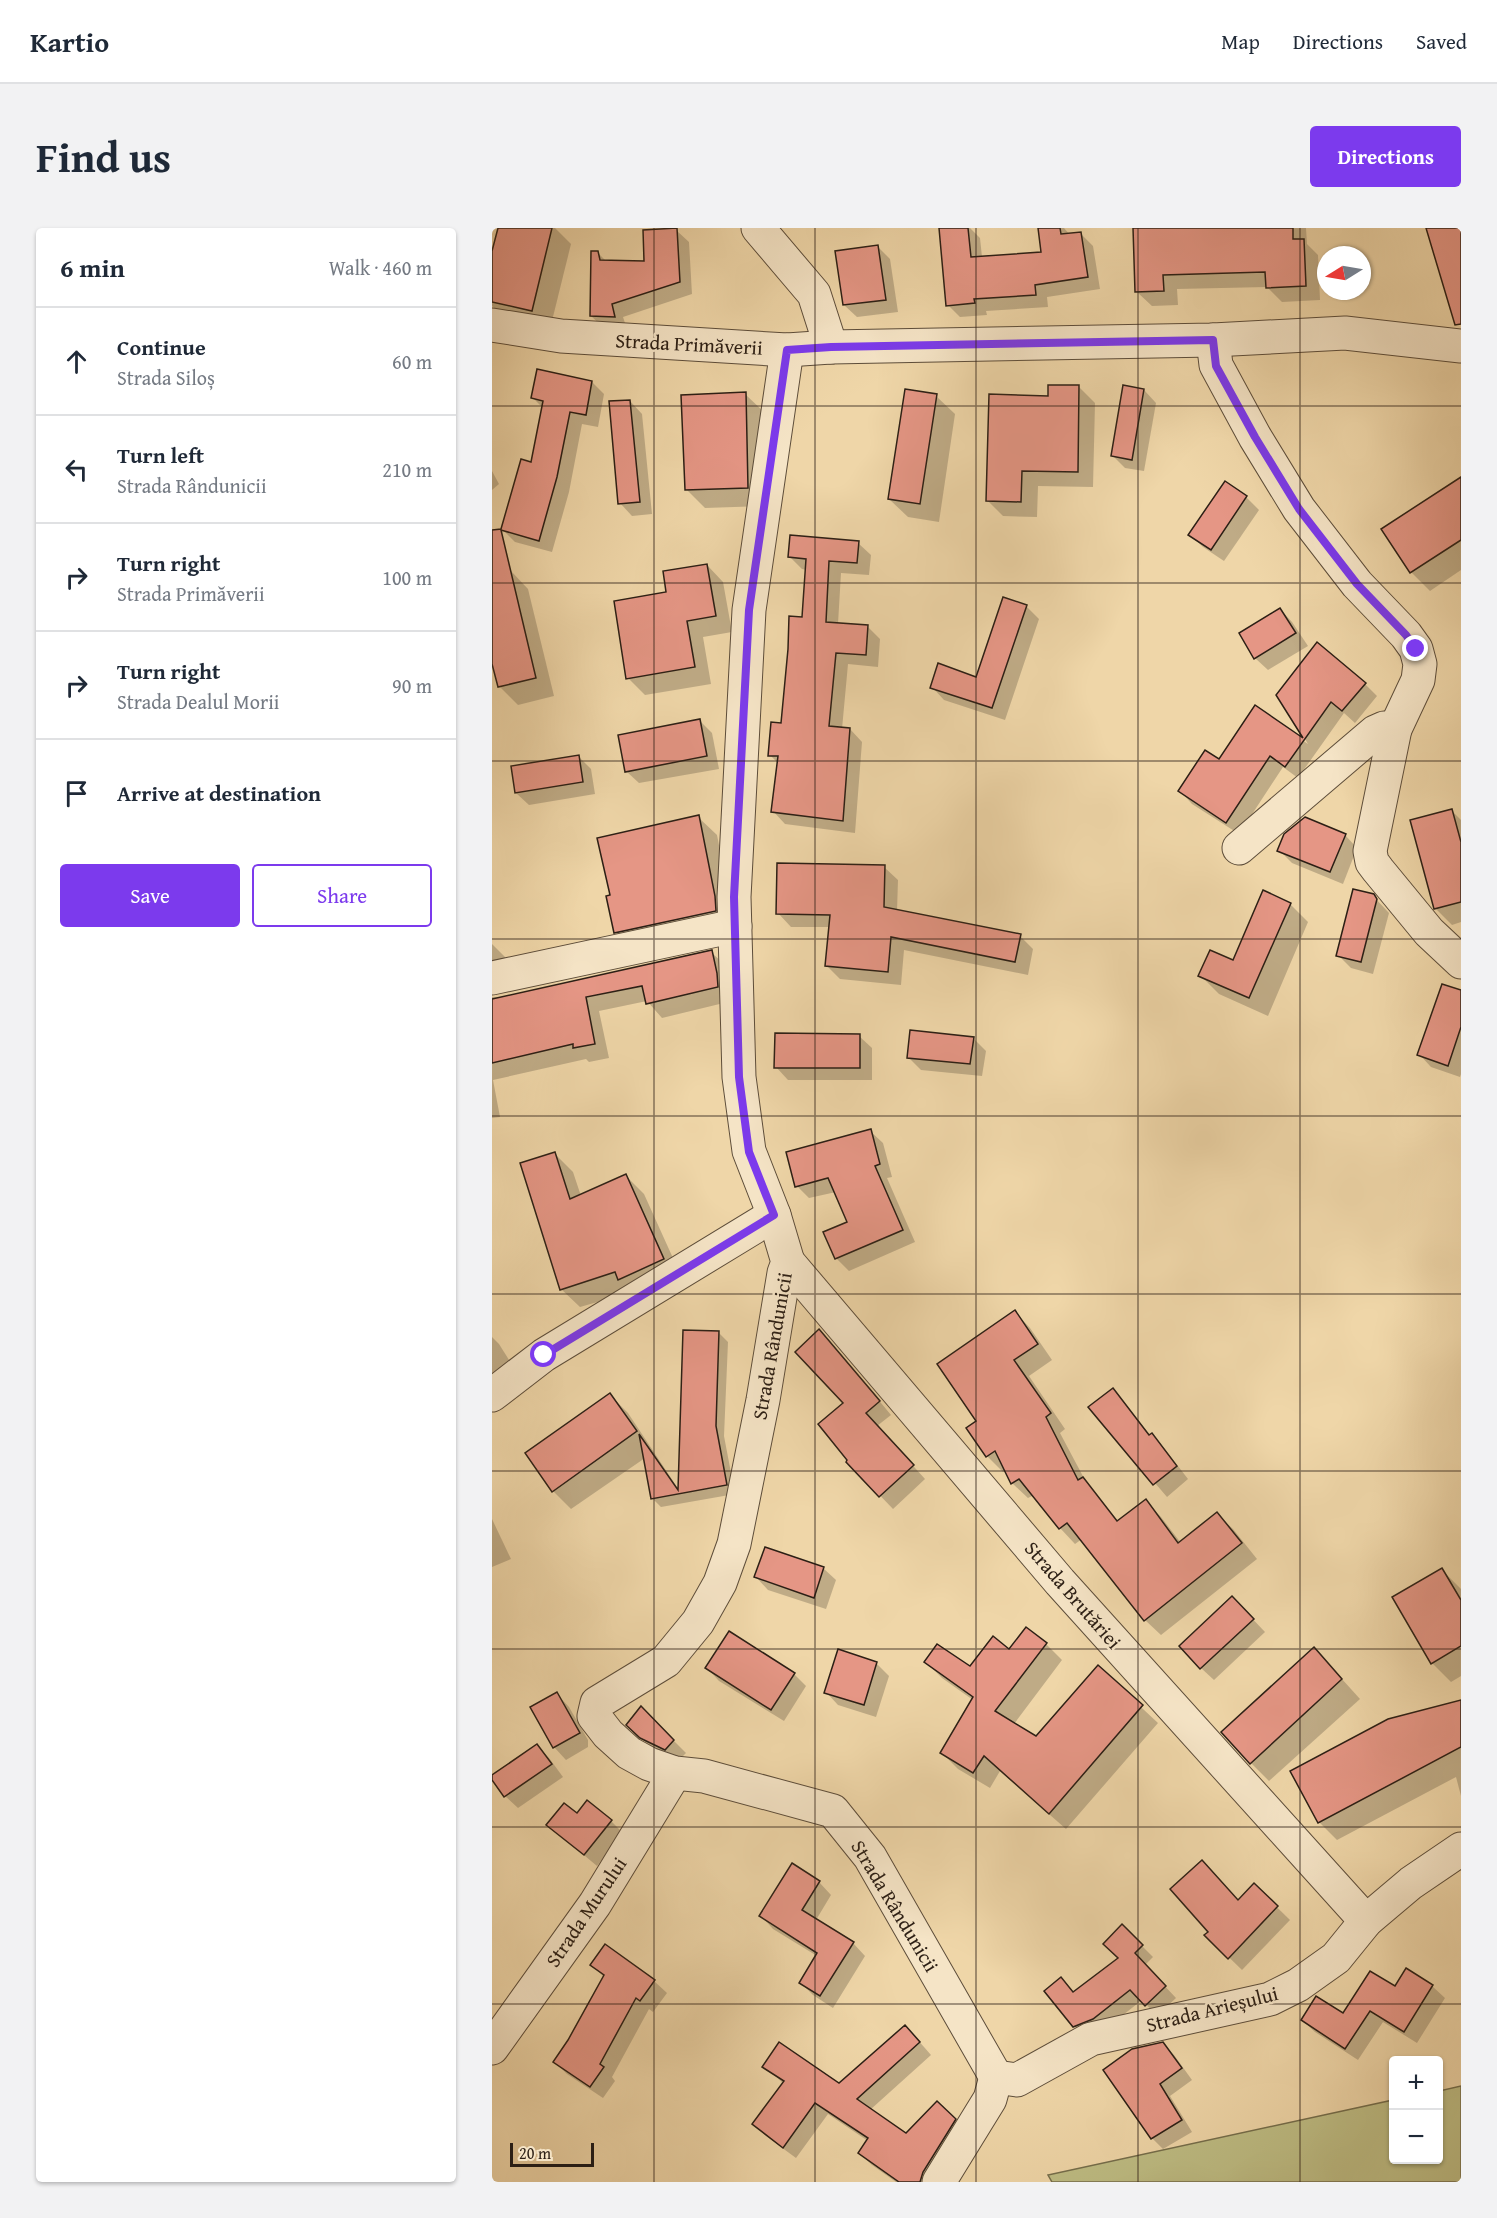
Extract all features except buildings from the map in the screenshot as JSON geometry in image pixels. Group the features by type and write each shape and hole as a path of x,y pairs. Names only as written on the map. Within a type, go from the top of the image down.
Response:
{"street":[{"path":"758,228 814,294 831,347"},
{"name":"Strada Primăverii","path":"492,325 561,336 787,350 831,347 1213,340 1345,333 1461,346"},
{"path":"1213,340 1216,366 1255,437 1299,509 1357,584 1406,635 1416,649 1420,664 1418,680 1395,729 1370,850 1372,862 1429,932 1461,962"},
{"name":"Strada Rândunicii","path":"787,350 749,610 734,897 739,1077 749,1152 774,1215 788,1262 784,1273 763,1400 734,1544 720,1583 698,1622 666,1661 597,1703 594,1716 608,1734 629,1754 650,1764 675,1773 704,1776 833,1811 870,1857 996,2077"},
{"path":"1239,848 1375,732 1384,728 1395,729"},
{"path":"492,978 735,926"},
{"path":"492,1395 544,1355 774,1215"},
{"name":"Strada Brutăriei","path":"788,1262 1060,1582 1366,1921"},
{"name":"Strada Murului","path":"492,2048 595,1904 675,1773"},
{"name":"Strada Arieșului","path":"996,2077 1017,2080 1091,2039 1270,1999 1298,1985 1336,1958 1366,1921 1411,1883 1461,1849"},
{"path":"939,2182 990,2099 996,2077"}],"shaded area":[{"path":"1461,2086 1461,2182 1052,2182 1048,2175 1389,2101 1389,2164 1443,2164 1443,2090"}],"route":[{"path":"544,1355 774,1215 749,1152 739,1077 734,897 749,610 787,350 831,347 1213,340 1216,366 1255,437 1299,509 1357,584 1406,635 1416,649"}]}
